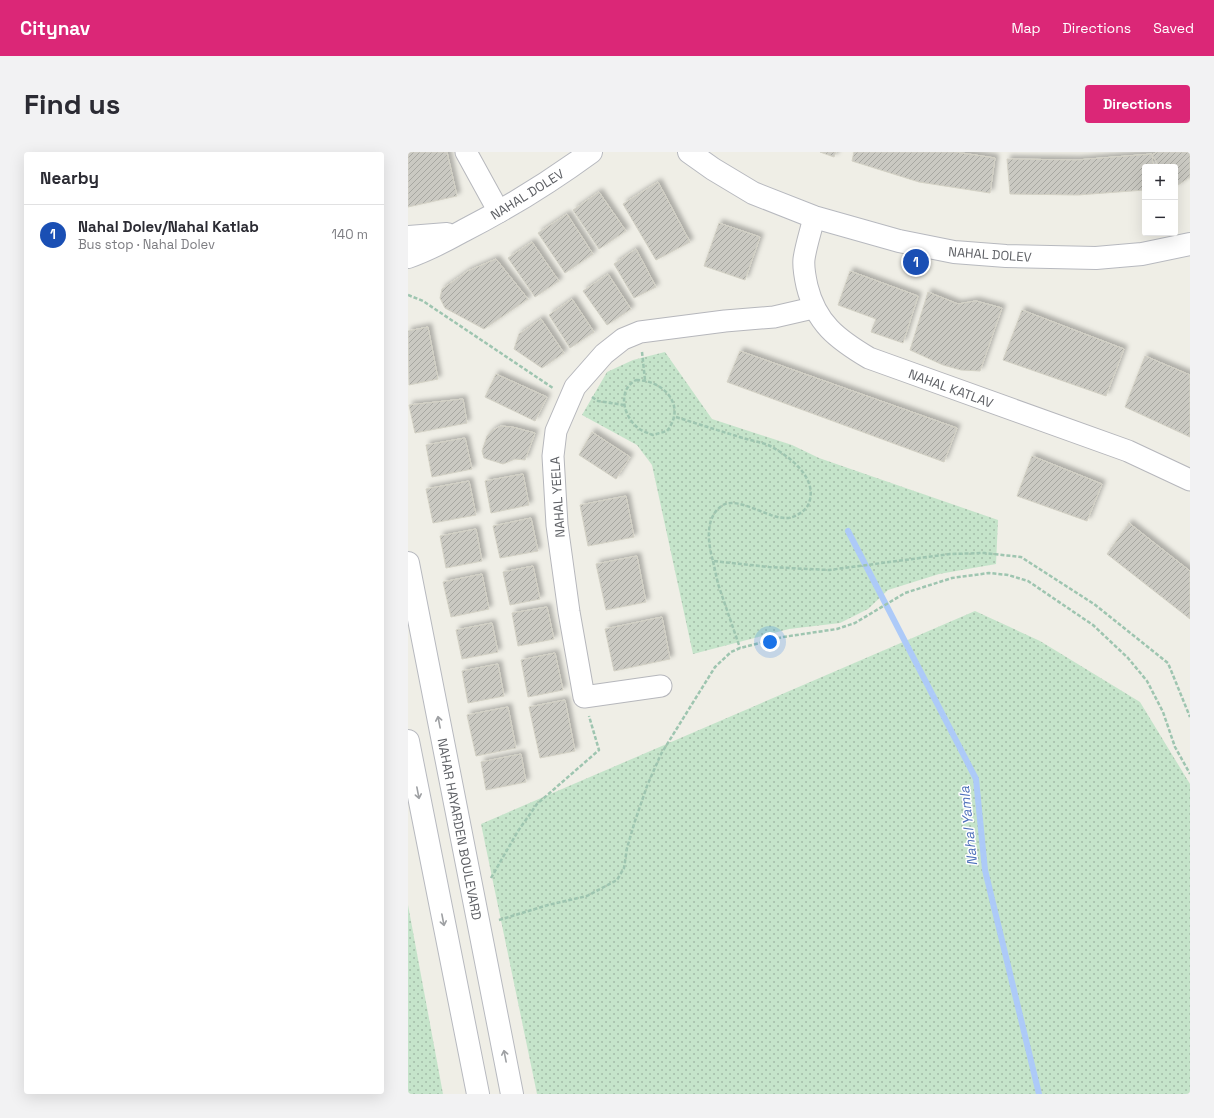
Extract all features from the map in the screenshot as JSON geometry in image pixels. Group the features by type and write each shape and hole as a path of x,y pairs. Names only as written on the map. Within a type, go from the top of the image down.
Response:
{"main road":[{"name":"NAHAL DOLEV","path":"408,257 438,246 499,212 565,171 591,152"},
{"name":"NAHAL DOLEV","path":"689,152 713,169 753,193 814,217 899,242 954,252 998,256 1096,258 1142,254 1190,244"},
{"name":"NAHAL DOLEV","path":"408,237 460,233"},
{"name":"NAHAR HAYARDEN BOULEVARD","path":"408,563 512,1094"},
{"path":"408,741 478,1094"}],"street":[{"path":"466,152 499,212"},
{"name":"NAHAL KATLAV","path":"814,217 804,260 804,272 814,308 834,335 869,358 1128,451 1190,480"},
{"name":"NAHAL YEELA","path":"584,697 569,612 557,525 553,456 556,431 572,393 604,354 623,339 640,332 725,321 774,317 814,308"},
{"path":"584,697 661,686"}],"path":[{"path":"408,295 423,301 572,393 598,401 624,405"},
{"path":"640,332 645,380"},
{"path":"636,380 645,380 658,385 673,402 676,417 668,431 653,435 638,428 628,416 624,405 625,391 629,384 636,380"},
{"path":"676,417 770,446 787,456 808,479 810,498 807,507 798,515 787,518 735,503 725,504 718,509 708,533 718,584 740,648"},
{"path":"713,561 769,567 829,570 950,554 984,554 1021,557 1094,604 1168,663 1190,717"},
{"path":"496,921 548,905 587,896 617,880 624,868 627,848 647,786 661,754 715,667 731,652 783,636 836,629 855,623 905,593 952,578 990,573 1008,575 1028,582 1093,625 1128,658 1147,681 1163,712 1175,747 1190,774"},
{"path":"476,907 515,837 537,804 599,750 584,697"}],"green space":[{"path":"665,352 712,419 792,445 819,458 998,520 996,564 939,574 888,590 868,609 840,623 789,629 693,654 652,465 637,445 582,415 607,372 633,360"},
{"path":"975,611 1040,641 1140,702 1190,784 1190,1094 537,1094 481,824"},
{"path":"408,905 443,1094 408,1094"}],"building":[{"path":"408,152 447,152 457,196 408,207"},
{"path":"820,152 836,152 834,157"},
{"path":"854,152 955,152 995,158 990,193 919,182 852,161"},
{"path":"1157,152 1190,152 1190,177 1178,185 1178,164 1158,164 1152,155"},
{"path":"1152,154 1153,164 1142,164 1142,190 1078,195 1010,194 1007,159 1077,160"},
{"path":"658,182 690,242 656,260 623,204"},
{"path":"599,192 626,231 599,249 573,210"},
{"path":"567,214 593,254 565,273 538,233"},
{"path":"719,223 760,237 745,280 704,266"},
{"path":"532,242 559,281 535,297 508,258"},
{"path":"636,249 656,287 634,298 614,264"},
{"path":"496,259 528,299 484,329 445,308 440,298 442,289 468,271"},
{"path":"850,271 918,296 903,343 871,332 876,319 838,305"},
{"path":"608,274 631,309 607,325 583,291"},
{"path":"928,292 958,304 976,301 1002,308 980,371 961,370 943,365 910,350"},
{"path":"572,299 594,332 570,348 549,315"},
{"path":"1022,310 1124,349 1106,396 1003,360"},
{"path":"541,319 564,353 542,368 514,349 519,334"},
{"path":"428,327 438,379 409,385 408,331"},
{"path":"740,351 957,428 944,462 727,382"},
{"path":"1145,356 1190,375 1190,437 1125,407"},
{"path":"496,374 547,397 535,421 485,397"},
{"path":"463,399 467,423 415,433 409,405"},
{"path":"501,426 512,427 535,433 525,460 515,459 503,464 484,458 482,451 487,436 493,430"},
{"path":"592,432 630,457 616,479 579,455"},
{"path":"465,438 472,469 432,477 426,445"},
{"path":"1032,456 1102,484 1087,521 1017,496"},
{"path":"523,474 529,505 491,513 485,481"},
{"path":"469,481 476,515 433,523 426,489"},
{"path":"626,496 634,537 588,546 580,505"},
{"path":"531,518 538,551 500,558 493,526"},
{"path":"1129,523 1190,571 1190,619 1107,554"},
{"path":"476,529 482,561 446,568 440,536"},
{"path":"637,556 646,602 606,610 596,564"},
{"path":"533,566 540,599 510,605 503,572"},
{"path":"482,574 489,609 451,617 443,582"},
{"path":"547,607 554,639 518,646 512,613"},
{"path":"662,617 670,659 614,671 605,629"},
{"path":"492,623 498,652 462,659 456,630"},
{"path":"555,653 563,690 528,697 521,660"},
{"path":"498,664 504,696 468,703 462,671"},
{"path":"565,700 575,751 540,758 529,707"},
{"path":"508,707 516,748 476,756 467,715"},
{"path":"521,754 526,782 486,790 481,762"}],"waterway":[{"name":"Nahal Yamla","path":"848,531 976,779 985,870 1039,1094"}],"place":[{"name":"Nahal Dolev/Nahal Katlab","path":"916,262"}]}
